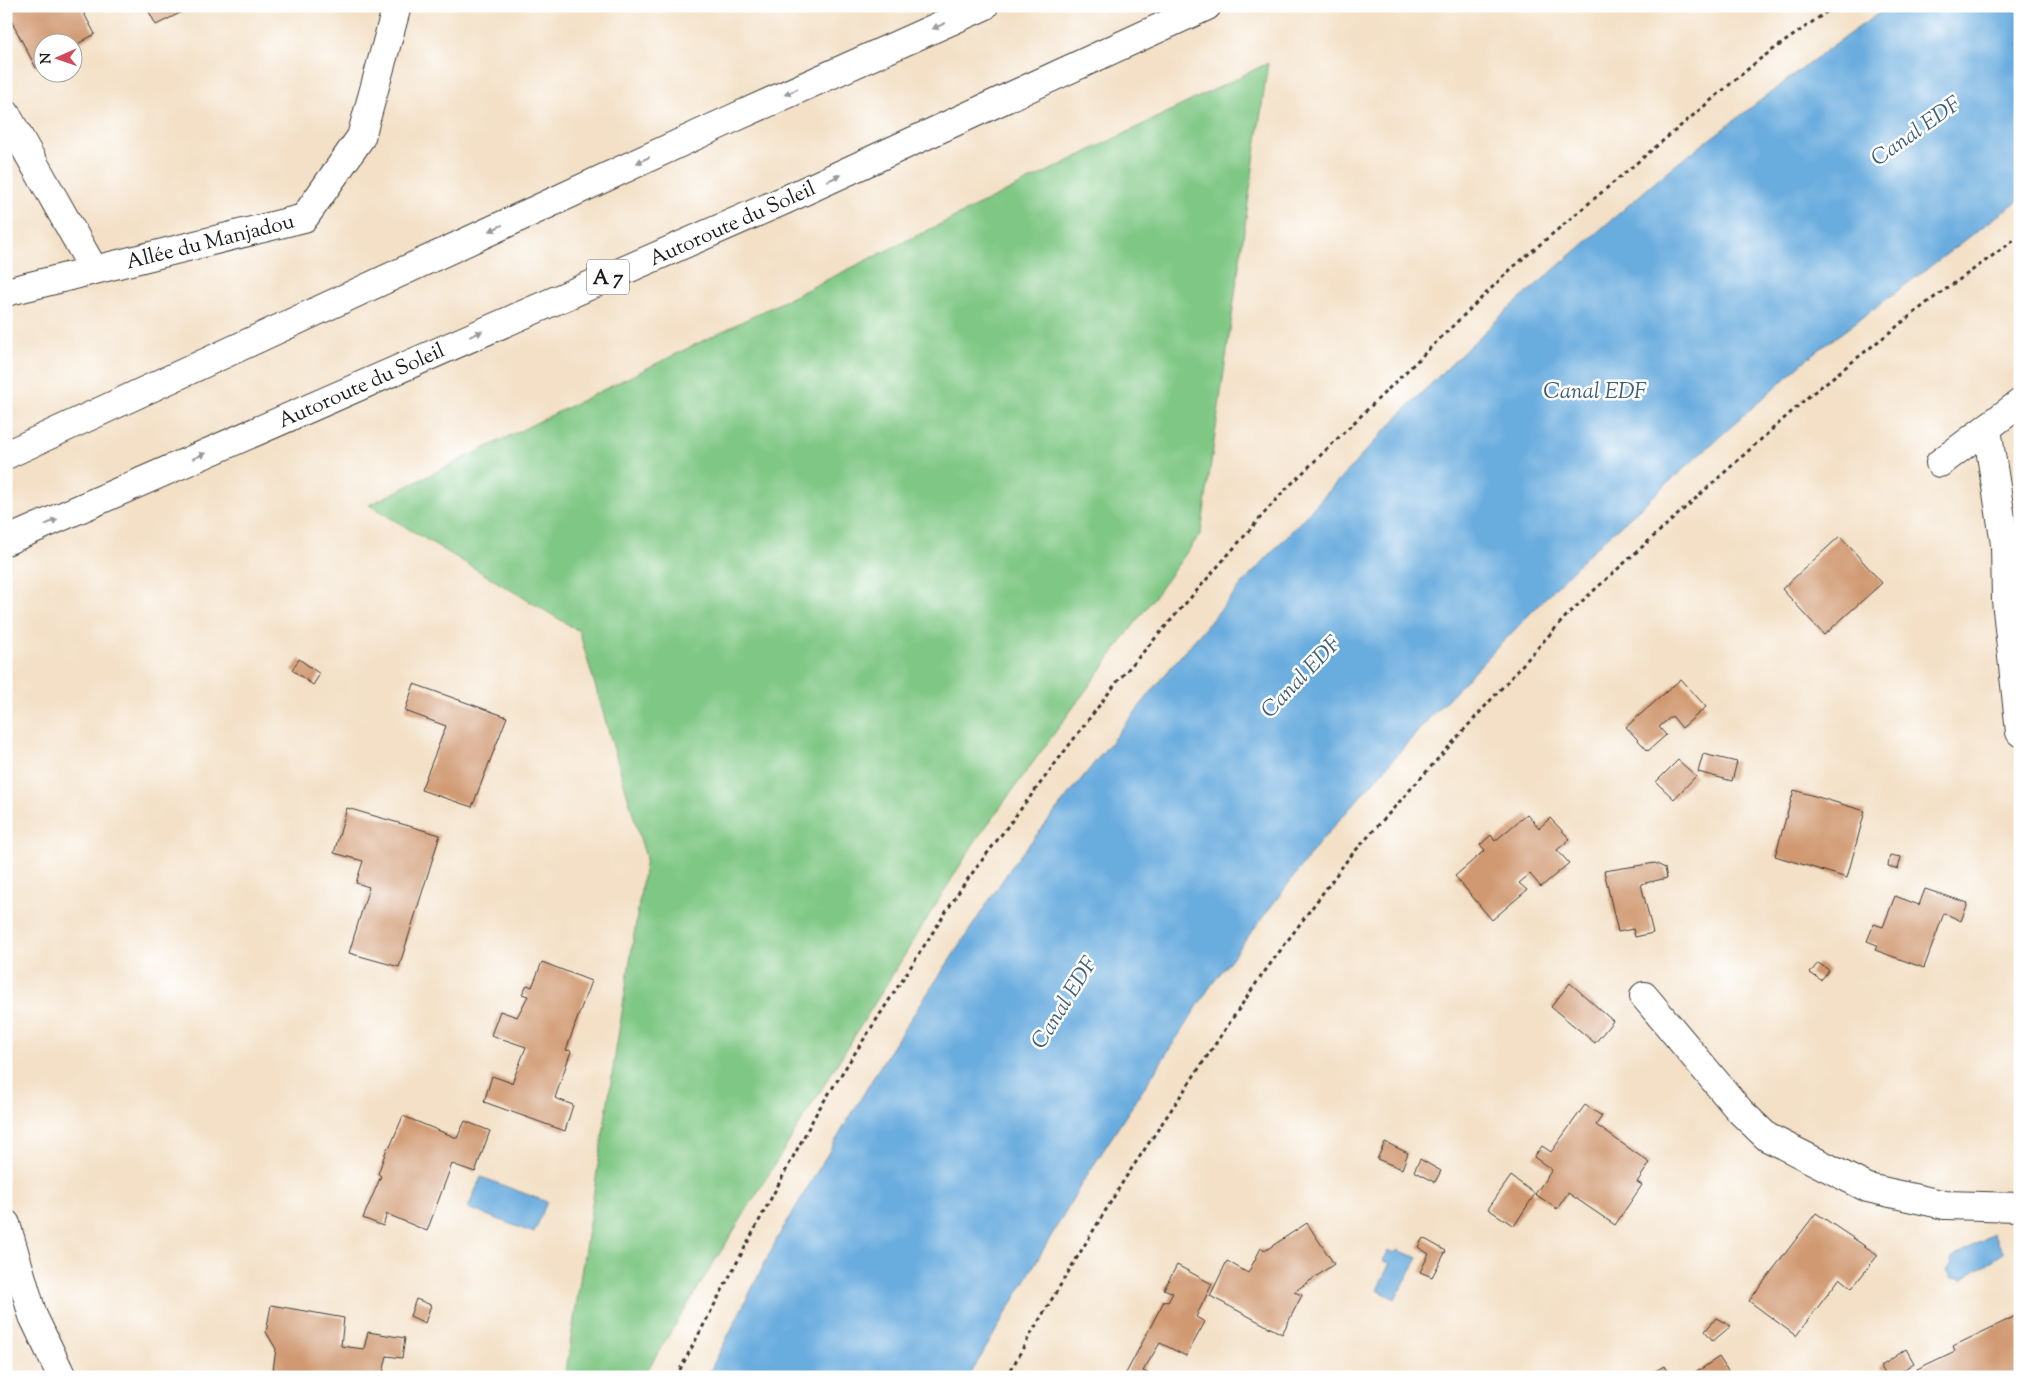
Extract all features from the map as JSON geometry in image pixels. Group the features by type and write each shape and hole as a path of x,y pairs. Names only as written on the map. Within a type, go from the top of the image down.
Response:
{"main road":[{"name":"Allée du Manjadou","path":"6,292 304,218 361,137 397,6"},
{"path":"6,455 727,121 984,6"},
{"name":"Autoroute du Soleil","path":"6,541 785,200 1207,6"},
{"path":"6,114 94,270"},
{"path":"1940,463 2020,402"},
{"path":"1987,429 2005,544 2006,600 2020,732"},
{"path":"1644,996 1740,1111 1767,1137 1868,1188 1945,1205 2020,1207"},
{"path":"6,1224 33,1316 62,1377"}],"path":[{"path":"676,1377 823,1104 964,884 1118,682 1282,494 1512,268 1760,59 1835,6"},
{"path":"1007,1377 1029,1337 1124,1180 1257,982 1348,859 1570,614 1809,396 1928,302 2020,236"}],"green space":[{"path":"1268,63 1201,533 974,843 643,1377 565,1377 646,858 579,631 369,505"}],"water":[{"name":"Canal EDF","path":"1889,6 2020,6 2020,199 1808,358 1586,556 1434,713 1320,842 1210,987 1082,1183 969,1377 707,1377 778,1237 888,1053 1014,863 1172,666 1246,580 1408,406 1504,313 1669,170 1832,46"},
{"path":"481,1177 547,1202 534,1233 468,1208"},
{"path":"1993,1234 2004,1253 1961,1280 1960,1278 1952,1279 1947,1271 1952,1263 1950,1259"},
{"path":"1397,1250 1418,1258 1395,1299 1377,1290 1390,1263 1383,1261 1388,1251 1395,1253"}],"building":[{"path":"6,6 80,6 95,34 82,41 82,32 32,32 32,60 6,11"},
{"path":"146,6 194,6 156,25"},
{"path":"1840,536 1882,583 1824,635 1782,589"},
{"path":"299,659 320,674 313,685 292,670"},
{"path":"1681,679 1706,707 1682,728 1672,716 1659,727 1666,735 1648,751 1626,727"},
{"path":"414,684 507,717 472,807 421,790 446,726 405,711"},
{"path":"1703,754 1737,762 1732,781 1698,772"},
{"path":"1678,760 1696,776 1674,799 1656,782"},
{"path":"1794,790 1865,811 1847,878 1775,856"},
{"path":"347,808 440,835 399,967 349,953 369,887 356,883 363,861 334,853"},
{"path":"1527,814 1539,828 1550,818 1570,839 1557,850 1569,863 1541,887 1530,874 1519,883 1527,890 1492,920 1455,876 1485,850 1480,845 1491,835 1495,841"},
{"path":"1890,855 1901,857 1898,869 1888,866"},
{"path":"1655,863 1665,868 1667,878 1641,884 1653,933 1635,937 1633,929 1618,932 1604,871"},
{"path":"1925,889 1968,903 1961,921 1944,913 1924,968 1875,950 1877,945 1867,941 1874,924 1883,927 1895,896 1919,905"},
{"path":"542,962 591,981 566,1050 571,1051 555,1098 573,1105 565,1131 484,1102 492,1076 512,1083 526,1047 491,1035 500,1011 517,1017 528,996 522,994 527,985 532,987"},
{"path":"1818,963 1829,970 1821,980 1810,973"},
{"path":"1570,983 1613,1021 1595,1043 1551,1007"},
{"path":"1585,1105 1602,1116 1596,1125 1650,1163 1637,1182 1642,1185 1615,1225 1568,1193 1557,1209 1535,1194 1552,1170 1534,1157 1542,1146 1551,1152"},
{"path":"403,1116 457,1138 465,1121 490,1131 475,1172 452,1164 427,1231 387,1214 383,1226 363,1218 381,1176 378,1174 387,1148 390,1147"},
{"path":"1385,1142 1408,1153 1402,1169 1377,1159"},
{"path":"1420,1159 1441,1171 1435,1182 1414,1171"},
{"path":"1511,1176 1535,1194 1514,1226 1488,1209"},
{"path":"1816,1213 1878,1255 1852,1288 1840,1278 1796,1336 1749,1301"},
{"path":"1307,1223 1334,1264 1294,1292 1302,1295 1282,1334 1210,1296 1227,1261 1248,1273 1261,1248 1266,1250"},
{"path":"1423,1238 1446,1251 1432,1277 1420,1272 1429,1254 1418,1247"},
{"path":"1177,1265 1212,1284 1196,1317 1205,1322 1186,1356 1160,1343 1143,1371 1156,1377 1124,1377 1164,1301 1168,1302 1173,1293 1164,1289"},
{"path":"416,1299 431,1305 425,1323 410,1316"},
{"path":"271,1305 344,1318 341,1346 364,1349 368,1332 405,1338 402,1358 387,1356 382,1377 272,1377 276,1349 266,1332"},
{"path":"2020,1314 2020,1377 1921,1377 1917,1369 1955,1351 1953,1346"},
{"path":"1716,1318 1731,1326 1713,1341 1705,1331"},
{"path":"1906,1349 1914,1363 1892,1377 1886,1377 1880,1367"},
{"path":"1719,1357 1732,1377 1689,1377"},
{"path":"1664,1366 1668,1374 1662,1377 1650,1377 1649,1375"}]}
